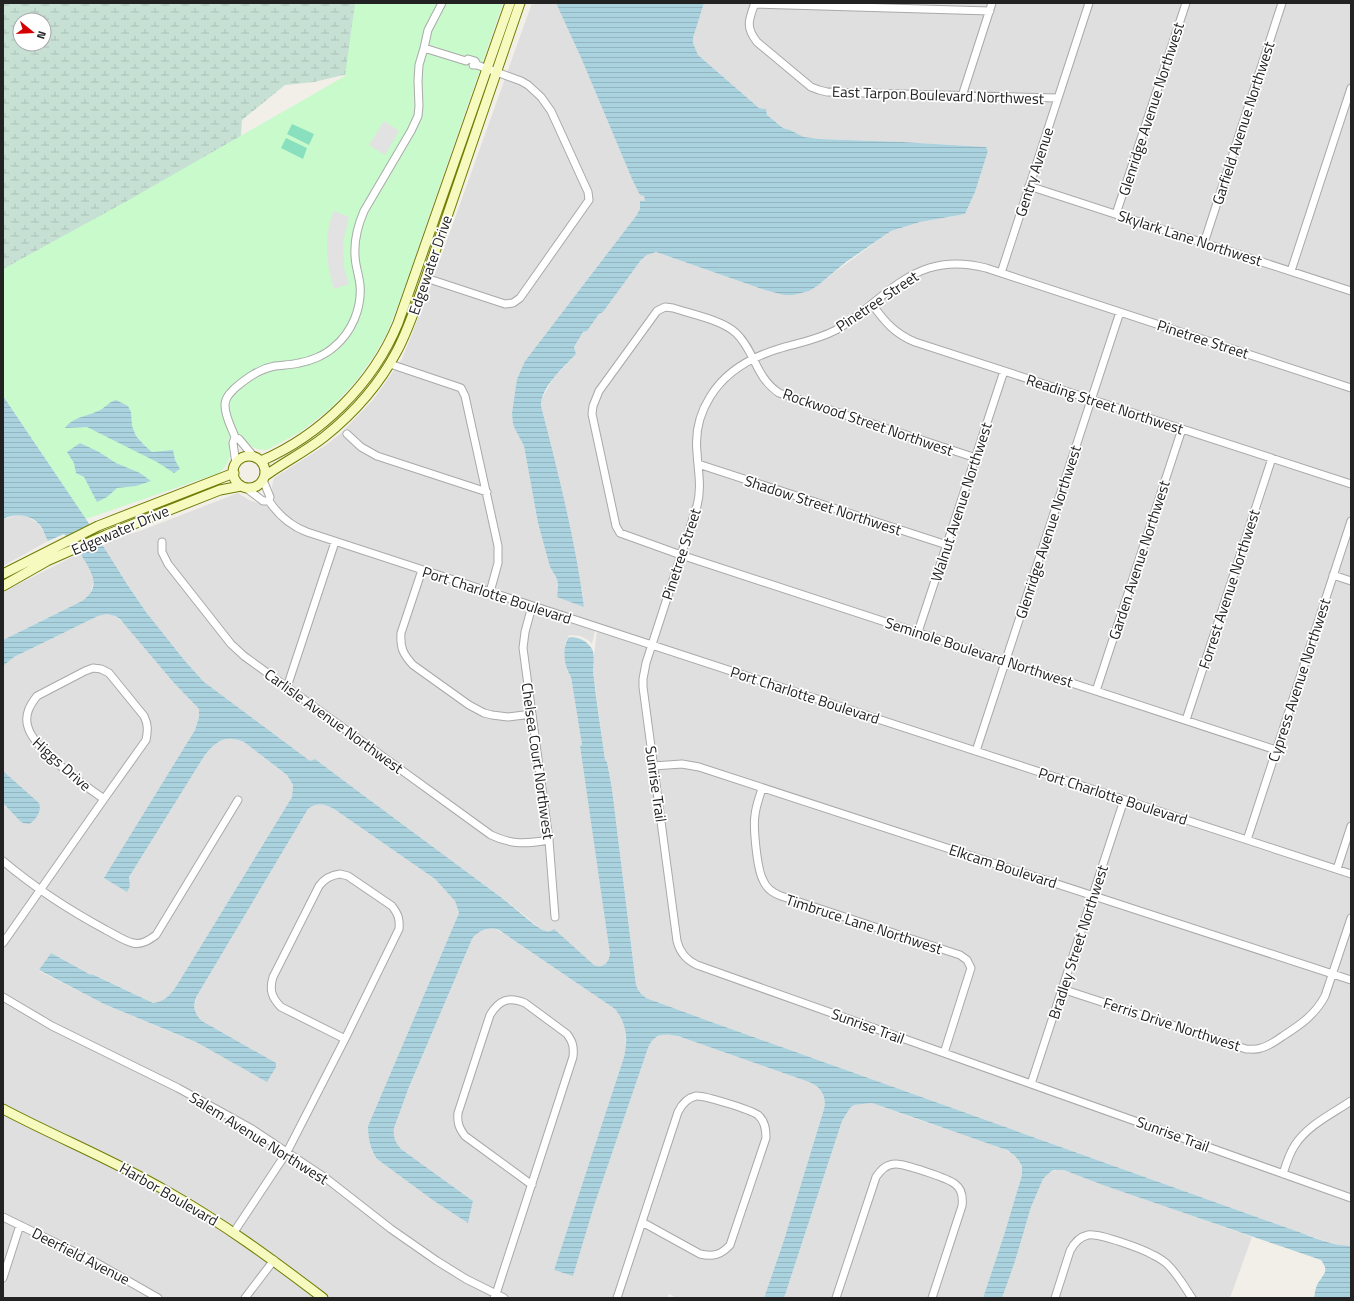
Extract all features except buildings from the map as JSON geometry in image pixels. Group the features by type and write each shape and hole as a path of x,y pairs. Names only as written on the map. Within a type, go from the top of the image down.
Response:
{"street":[{"path":"235,437 233,442 236,464 234,473 236,480 244,487 257,486 264,478 265,468 235,437 226,418 224,403 227,397 231,391 256,372 273,366 311,360 324,354 335,347 352,324 360,296 360,284 355,256 355,240 358,225 364,211 411,131 418,116 419,65 428,30 442,3"},
{"name":"Edgewater Drive","path":"257,459 276,454 322,425 357,391 387,347 398,323 510,3"},
{"name":"Edgewater Drive","path":"264,478 323,438 339,424 372,390 390,364 411,321 520,3"},
{"path":"962,96 992,3"},
{"name":"Gentry Avenue","path":"1001,273 1089,3"},
{"name":"Glenridge Avenue Northwest","path":"1116,214 1186,3"},
{"name":"Garfield Avenue Northwest","path":"1204,243 1282,3"},
{"path":"754,4 990,11"},
{"name":"East Tarpon Boulevard Northwest","path":"754,4 749,19 749,27 757,42 805,82 819,90 835,92 1058,98"},
{"path":"424,48 466,61 468,59 475,61 477,65 528,85 542,96 551,110 588,192 589,200 520,298 514,303 505,304 426,278"},
{"path":"1291,271 1351,88"},
{"name":"Skylark Lane Northwest","path":"1029,186 1351,291"},
{"name":"Pinetree Street","path":"652,645 699,498 700,481 697,432 706,404 713,392 722,381 736,369 753,359 778,349 821,337 843,325 912,276 920,272 939,266 958,264 977,266 1351,388"},
{"name":"Reading Street Northwest","path":"872,304 887,324 907,338 1351,484"},
{"name":"Rockwood Street Northwest","path":"682,555 620,533 616,526 592,414 595,398 658,311 665,307 673,308 722,324 729,328 741,339 766,382 779,393 976,458"},
{"name":"Glenridge Avenue Northwest","path":"976,751 1120,312"},
{"path":"390,364 461,388 465,396 497,538 499,555 490,592"},
{"name":"Walnut Avenue Northwest","path":"918,632 1004,371"},
{"name":"Garden Avenue Northwest","path":"1096,691 1182,429"},
{"path":"347,434 361,447 377,456 487,492"},
{"path":"236,464 245,457 257,459"},
{"name":"Forrest Avenue Northwest","path":"1186,720 1272,458"},
{"name":"Shadow Street Northwest","path":"698,464 947,545"},
{"name":"Edgewater Drive","path":"3,574 98,526 234,473"},
{"name":"Port Charlotte Boulevard","path":"264,478 270,497 269,501 279,515 292,525 307,532 1351,874"},
{"name":"Edgewater Drive","path":"3,586 47,561 106,535 220,490 244,487"},
{"name":"Port Charlotte Boulevard","path":"244,487 263,501 269,501"},
{"name":"Cypress Avenue Northwest","path":"1247,840 1351,521"},
{"name":"Carlisle Avenue Northwest","path":"162,542 162,552 168,564 232,644 244,656 491,835 520,844 549,840"},
{"path":"287,687 335,542"},
{"name":"Seminole Boulevard Northwest","path":"682,555 1276,750"},
{"path":"422,570 401,633 400,641 405,657 413,665 476,710 500,717 532,714"},
{"path":"1333,575 1351,581"},
{"name":"Chelsea Court Northwest","path":"532,606 523,644 549,840 555,917"},
{"name":"Sunrise Trail","path":"652,645 644,670 643,687 677,941 683,956 690,962 1351,1198"},
{"name":"Higgs Drive","path":"3,943 40,890 104,800 146,740 148,723 144,716 109,673 101,669 93,668 37,696 30,706 26,718 30,734 35,741 62,766 104,800"},
{"name":"Elkcam Boulevard","path":"653,766 674,763 691,765 1351,980"},
{"name":"Timbruce Lane Northwest","path":"762,788 755,816 755,833 762,880 773,893 960,955 967,960 971,968 944,1053"},
{"path":"3,861 40,890 84,918 133,943 142,943 156,935 238,800"},
{"name":"Bradley Street Northwest","path":"1031,1084 1124,800"},
{"path":"1337,869 1351,826"},
{"path":"234,1232 287,1152 345,1039 399,929 400,921 392,906 348,876 340,874 332,875 325,879 319,886 273,977 271,993 275,1001 281,1007 345,1039"},
{"name":"Ferris Drive Northwest","path":"1062,989 1246,1049 1254,1050 1270,1045 1310,1017 1321,1004 1333,974 1351,918"},
{"name":"Salem Avenue Northwest","path":"3,997 52,1026 147,1072 216,1108 287,1152 332,1184 409,1243 495,1296 504,1298"},
{"path":"495,1296 532,1185 573,1057 574,1049 572,1041 567,1034 525,1003 517,1000 509,1000 501,1002 494,1008 490,1015 458,1113 458,1121 460,1130 465,1136 532,1185"},
{"path":"617,1298 678,1112 682,1104 688,1099 696,1096 705,1096 758,1115 766,1130 766,1138 730,1245 724,1252 712,1256 700,1254 642,1222"},
{"path":"1283,1174 1291,1152 1303,1135 1313,1126 1351,1101"},
{"name":"Harbor Boulevard","path":"3,1109 134,1173 188,1203 234,1232 274,1260 322,1298"},
{"path":"836,1298 876,1177 880,1170 896,1164 904,1165 947,1179 954,1183 960,1190 963,1198 962,1206 932,1298"},
{"name":"Deerfield Avenue","path":"3,1217 95,1262 158,1298"},
{"path":"3,1278 20,1225"},
{"path":"1055,1298 1070,1250 1074,1243 1089,1235 1097,1235 1156,1256 1173,1270 1192,1298"},
{"path":"245,1298 274,1260"}],"shaded area":[{"path":"532,3 556,3 582,60 632,179 644,196 645,201 636,216 525,361 517,379 512,413 515,429 524,446 538,523 550,567 557,579 557,597 583,598 570,528 541,406 541,400 553,379 576,354 574,347 583,332 587,331 599,314 603,312 641,260 647,255 656,252 765,290 809,291 891,231 920,222 965,214 975,192 988,151 986,147 820,139 804,137 783,128 767,115 766,109 759,108 698,55 693,43 693,38 704,3 1351,3 1351,870 316,532 295,521 281,511 273,498 272,486 274,478 326,445 340,434 373,400 402,359 430,288"},
{"path":"384,121 399,131 385,155 369,145"},
{"path":"334,211 349,217 343,243 344,267 349,284 334,289 329,270 327,238 330,221"},
{"path":"238,493 249,500 269,507 276,517 290,528 306,536 330,544 329,547 336,549 337,546 417,572 416,574 423,577 424,574 528,608 527,610 534,612 535,610 595,630 592,644 580,636 569,635 565,643 565,657 567,671 571,677 582,745 580,746 610,954 605,966 598,967 594,965 550,931 547,932 540,928 504,899 315,759 310,762 204,682 185,661 146,612 102,546 105,545 103,541 140,531"},
{"path":"17,515 26,516 39,524 48,541 3,566 3,519"},
{"path":"80,553 92,571 94,578 91,592 88,597 3,640 3,592"},
{"path":"107,614 115,616 125,624 174,683 199,709 199,717 195,730 105,878 127,891 130,886 129,877 203,758 211,747 217,742 227,739 236,739 244,742 287,775 293,785 292,797 170,996 165,1000 159,1003 153,1003 93,974 91,975 51,953 39,971 104,1004 187,1039 275,1063 202,1021 195,1012 194,1006 198,994 308,809 317,805 328,805 435,879 455,901 459,913 368,1126 372,1151 377,1159 434,1201 468,1222 473,1201 401,1149 393,1136 394,1128 409,1087 472,939 478,933 490,928 495,929 615,1009 625,1027 626,1046 624,1057 554,1270 573,1275 594,1206 650,1042 654,1038 667,1033 678,1036 809,1082 820,1088 825,1098 824,1109 783,1243 764,1298 676,1298 669,1294 667,1298 3,1298 3,803 23,823 16,783 3,771 3,666 14,657 98,616"},
{"path":"597,631 1351,879 1351,1246 1325,1241 1296,1231 717,1024 646,998 642,995 636,985 612,789 607,762 605,760 593,671"},
{"path":"872,1103 999,1146 1015,1156 1022,1166 1022,1175 983,1298 784,1298 842,1121 850,1108 854,1105"},
{"path":"1059,1169 1252,1237 1230,1298 1002,1298 1031,1207 1043,1179 1049,1173"}],"green space":[{"path":"3,3 380,3 356,72 314,82 285,85 242,120 238,174 3,312"},
{"path":"355,3 503,3 401,297 387,333 374,356 356,381 330,409 300,432 267,450 257,449 246,444 240,434 228,439 229,458 226,465 219,473 86,519 3,396 3,269 127,201 345,76"},
{"path":"292,124 314,134 309,145 287,134"},
{"path":"286,138 307,148 303,159 281,148"}],"water":[{"path":"556,3 704,3 693,38 693,43 698,55 759,108 766,109 767,115 783,128 804,137 820,139 986,147 988,151 975,192 965,214 920,222 891,231 846,262 809,291 793,295 784,295 765,290 656,252 647,255 641,260 603,312 599,314 587,331 583,332 574,347 576,354 559,371 548,385 542,399 541,406 571,531 584,607 557,597 557,579 550,567 538,523 524,446 513,424 512,413 517,379 525,361 636,216 640,209 640,201 645,201 644,196 640,195 632,179 582,60"},
{"path":"3,396 86,519 146,612 185,661 204,682 310,761 315,759 502,898 537,926 547,931 554,929 594,965 603,966 608,960 610,954 580,746 582,745 571,677 565,663 564,653 568,638 579,638 585,641 593,651 593,671 605,760 607,762 612,789 636,985 644,997 1330,1243 1351,1246 1351,1298 1314,1298 1316,1287 1325,1273 1325,1267 1321,1260 1103,1185 1064,1170 1054,1170 1043,1179 1031,1207 1002,1298 983,1298 1022,1175 1022,1166 1015,1156 1007,1150 872,1103 854,1105 850,1108 842,1121 784,1298 764,1298 783,1243 824,1109 824,1096 817,1086 809,1082 678,1036 668,1034 660,1035 653,1039 648,1048 594,1206 573,1276 554,1270 624,1057 626,1032 622,1020 615,1009 499,930 488,929 474,936 409,1087 394,1128 395,1139 401,1149 473,1201 468,1223 434,1201 377,1159 370,1143 368,1126 459,913 455,901 435,879 334,809 324,805 314,805 308,809 198,994 194,1005 197,1015 202,1021 276,1063 276,1067 267,1082 198,1043 104,1004 39,970 51,953 91,975 92,974 153,1003 164,999 176,987 292,797 293,785 287,775 244,742 231,739 220,741 207,752 129,877 130,886 127,892 104,878 195,730 199,717 199,709 174,683 120,619 107,614 98,616 14,657 3,666 3,640 82,601 92,591 93,581 90,570 81,554 64,534 48,541 43,530 31,518 17,515 3,519"},
{"path":"116,400 128,406 131,412 132,426 136,436 144,445 152,452 173,450 175,460 180,469 174,473 157,462 87,427 65,428 73,421 98,411"},
{"path":"80,443 99,452 116,463 140,473 151,481 136,486 117,488 107,497 97,502 84,477 76,473 74,463 67,452"},
{"path":"3,771 39,803 40,809 38,815 29,824 20,821 3,803"}]}
